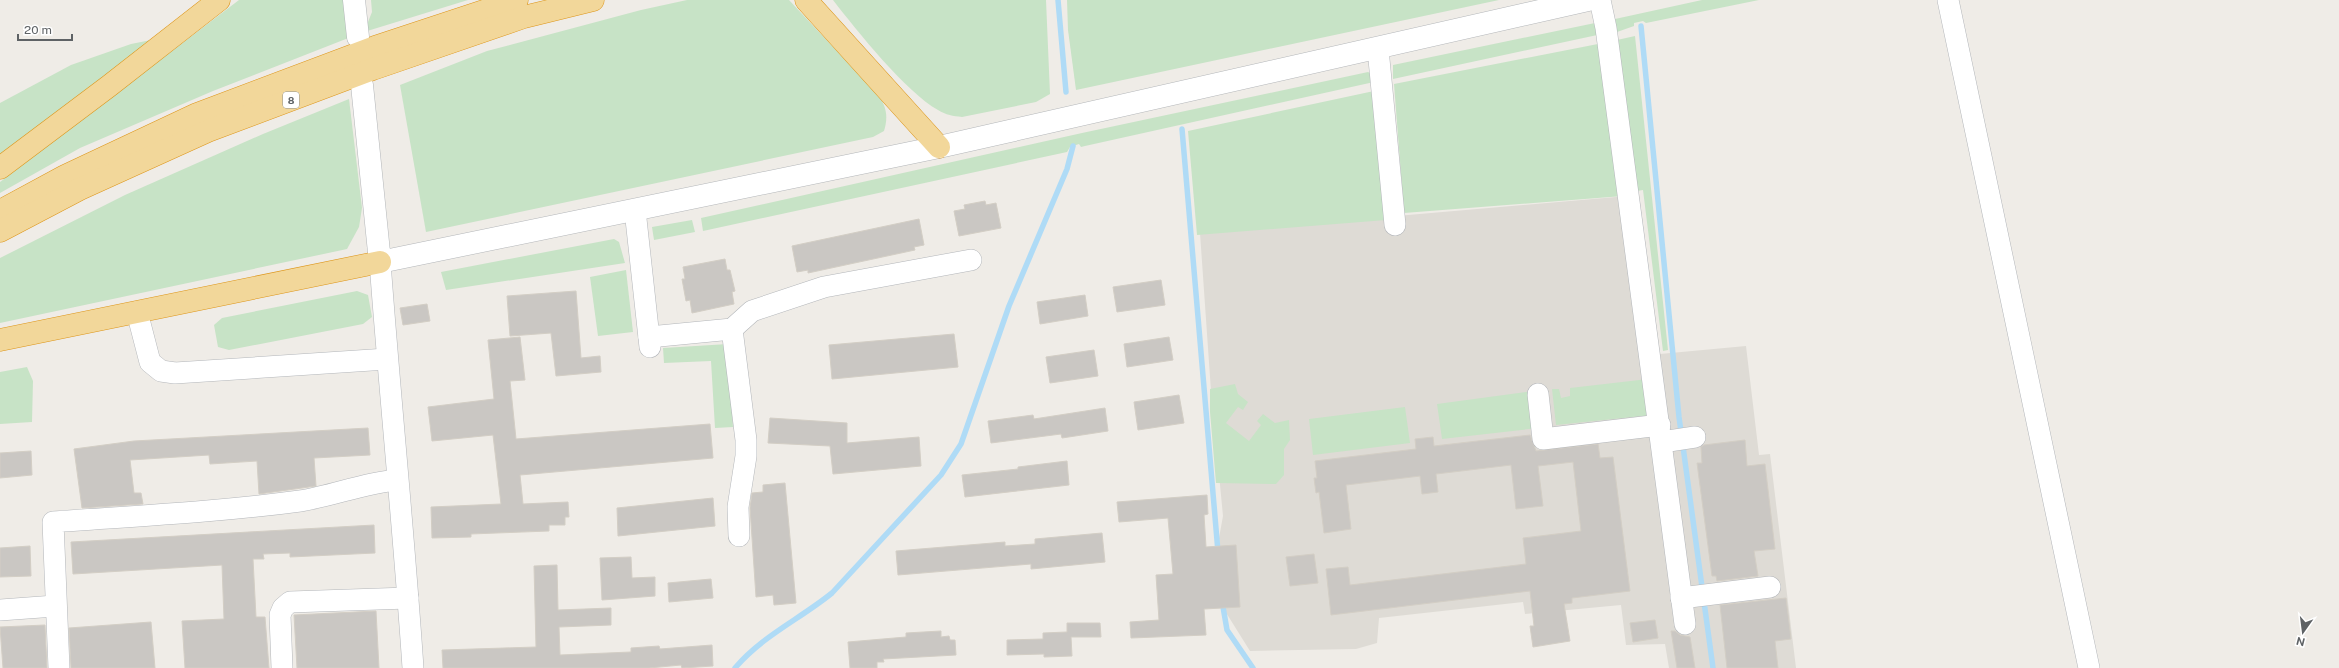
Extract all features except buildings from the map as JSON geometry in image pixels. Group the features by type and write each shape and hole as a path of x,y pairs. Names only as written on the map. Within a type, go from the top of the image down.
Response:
{"highway":[{"path":"0,168 109,86 219,0"},
{"name":"8","path":"0,211 65,176 197,114 375,47 517,0"},
{"name":"8","path":"0,231 80,189 208,131 373,69 524,17 593,0"},
{"path":"806,0 939,147"},
{"path":"0,340 380,262"}],"main road":[{"path":"354,0 358,36"},
{"path":"362,85 380,262 939,147 1378,49 1588,0"}],"street":[{"path":"1600,0 1676,436 1687,597 1685,624"},
{"path":"1948,0 2089,668"},
{"path":"1378,49 1395,225"},
{"path":"635,210 649,342 732,329 752,311 824,287 971,260"},
{"path":"380,262 413,668"},
{"path":"137,312 150,362 161,371 175,374 387,359"},
{"path":"732,329 746,440 746,456 738,507 739,536"},
{"path":"1538,394 1543,439 1676,436"},
{"path":"59,668 55,606 53,522 226,511 325,497 372,482 397,480"},
{"path":"1687,597 1770,587"},
{"path":"282,668 280,615 283,608 290,602 408,598"},
{"path":"0,610 55,606"}],"shaded area":[{"path":"1639,195 1660,354 1746,346 1759,455 1770,454 1796,668 1669,668 1665,644 1626,645 1621,605 1525,614 1523,602 1379,618 1377,643 1356,649 1250,651 1225,611 1219,538 1223,516 1211,391 1200,233"}],"green space":[{"path":"239,0 343,0 351,37 213,91 80,148 0,193 0,182"},
{"path":"371,0 468,0 364,32 372,12"},
{"path":"687,0 789,0 879,96 886,113 884,131 873,137 426,232 400,85 487,51 641,10"},
{"path":"833,0 1046,0 1050,94 1036,102 962,117 944,113 911,90 868,44"},
{"path":"1067,0 1499,0 1076,90 1068,30"},
{"path":"1702,0 1759,0 1646,23 1643,21 1634,23 1634,26 1617,32 1615,19"},
{"path":"1595,23 1602,34 1393,79 1393,65"},
{"path":"1635,36 1668,350 1663,351 1643,190 1637,191 1617,40"},
{"path":"156,39 0,160 0,103 71,65 131,44"},
{"path":"1603,43 1623,196 1404,213 1394,84"},
{"path":"1368,72 1372,74 1374,82 1081,147 1079,144 1070,147 1067,152 703,231 701,218 1082,133"},
{"path":"1374,91 1386,220 1197,235 1188,131"},
{"path":"349,99 362,208 359,227 347,249 0,323 0,258 125,195 263,134"},
{"path":"692,220 695,232 654,240 652,227"},
{"path":"614,239 619,242 625,263 446,290 441,272"},
{"path":"626,270 633,332 598,336 590,277"},
{"path":"357,291 368,295 372,317 363,324 229,350 218,347 214,325 222,318"},
{"path":"728,344 733,427 715,428 711,361 664,363 663,348"},
{"path":"27,367 33,381 32,422 0,424 0,372"},
{"path":"1648,379 1652,415 1556,425 1552,389 1559,389 1561,398 1570,396 1570,388"},
{"path":"1235,384 1238,394 1248,402 1243,410 1238,407 1226,423 1249,441 1261,425 1257,421 1263,414 1275,423 1289,420 1290,440 1284,449 1284,475 1276,484 1216,483 1210,412 1210,389"},
{"path":"1533,391 1538,428 1442,439 1437,404"},
{"path":"1405,407 1410,443 1313,455 1309,419"}],"waterway":[{"path":"1058,0 1066,92"},
{"path":"1641,26 1679,417 1713,668"},
{"path":"1182,129 1218,552"},
{"path":"735,668 757,646 832,593 941,475 961,444 1009,306 1067,169 1073,146"},
{"path":"1222,601 1227,630 1253,668"}]}
